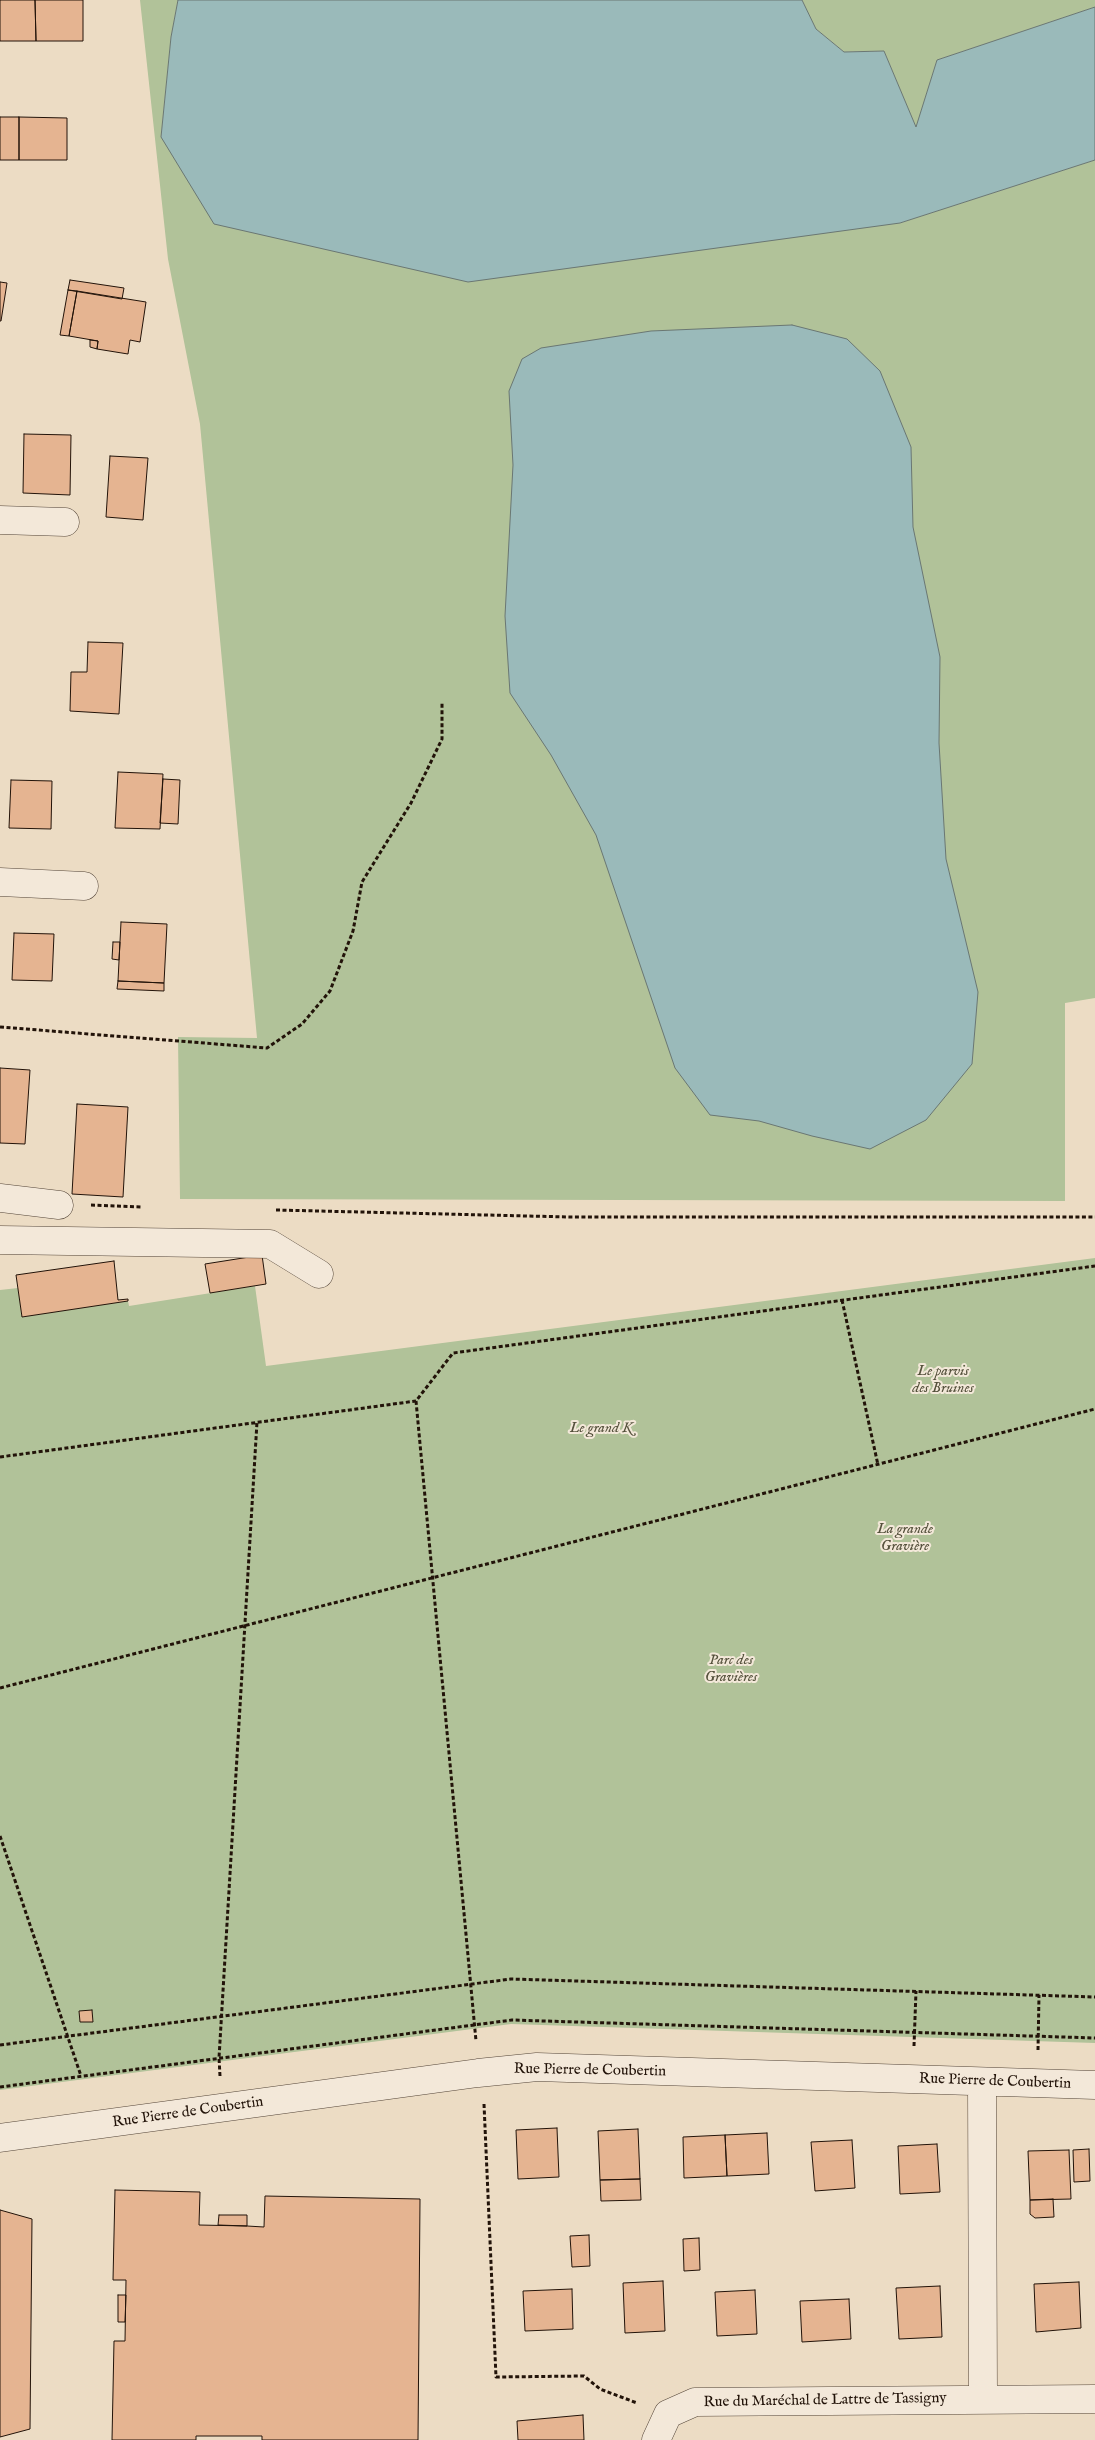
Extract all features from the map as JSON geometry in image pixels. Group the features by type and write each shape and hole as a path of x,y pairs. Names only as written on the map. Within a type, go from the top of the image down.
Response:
{"street":[{"path":"0,520 65,522"},
{"path":"0,882 84,886"},
{"path":"0,1198 59,1205"},
{"path":"0,1240 270,1244 319,1274"},
{"name":"Rue Pierre de Coubertin","path":"0,2138 478,2073 537,2067 1095,2084"},
{"path":"982,2082 983,2400"},
{"name":"Rue du Maréchal de Lattre de Tassigny","path":"668,2414 695,2402 1095,2399"},
{"path":"656,2440 668,2414"}],"path":[{"path":"0,1027 267,1048 302,1024 330,991 354,931 362,882 411,803 442,739 442,702"},
{"path":"59,1205 148,1207"},
{"path":"275,1210 570,1217 1095,1218"},
{"path":"668,2414 600,2390 584,2376 496,2377 484,2098 478,2073 472,1984 416,1401 452,1353 1095,1266"},
{"path":"842,1300 878,1465"},
{"path":"0,1457 416,1401"},
{"path":"0,1688 1095,1409"},
{"path":"223,2108 219,2058 257,1422"},
{"path":"0,1836 81,2076"},
{"path":"0,2045 511,1979 1095,1997"},
{"path":"913,2079 916,1991"},
{"path":"1038,2083 1039,1995"}],"green space":[{"path":"140,0 178,0 171,37 161,137 900,223 1095,160 1095,998 1065,1003 1065,1201 180,1199 178,1037 257,1038 200,424 168,259"},
{"path":"802,0 1095,0 1095,7 937,60 916,128 884,51 844,52 816,29"},
{"name":"Parc des Gravières","path":"1095,1258 1095,2043 511,2024 0,2090 0,1290 18,1288 22,1317 128,1301 129,1306 255,1286 266,1366"}],"water":[{"path":"178,0 802,0 816,29 844,52 884,51 916,127 937,60 1095,7 1095,160 900,223 468,282 214,224 161,137 171,37"},
{"path":"792,325 847,339 880,371 911,447 913,527 940,657 939,743 946,859 978,992 972,1064 926,1120 870,1149 812,1136 759,1121 710,1115 675,1068 596,835 551,755 510,693 505,616 513,465 509,391 522,359 541,348 651,331"}],"building":[{"path":"0,0 35,0 36,41 0,41"},
{"path":"35,0 83,0 83,41 36,41"},
{"path":"0,117 19,117 19,160 0,160"},
{"path":"19,117 67,118 67,160 19,160"},
{"path":"70,280 124,288 122,299 68,290"},
{"path":"0,282 7,283 1,321 0,321"},
{"path":"68,290 77,291 69,336 60,335"},
{"path":"77,291 146,302 140,342 130,340 128,354 97,349 98,341 69,336"},
{"path":"90,340 98,341 97,349 90,347"},
{"path":"24,434 71,435 70,495 23,493"},
{"path":"110,456 148,458 143,520 106,517"},
{"path":"88,642 123,643 119,714 70,711 71,672 87,672"},
{"path":"118,772 163,774 160,829 115,828"},
{"path":"163,779 180,780 178,824 160,823"},
{"path":"11,780 52,781 51,829 9,828"},
{"path":"121,922 167,924 164,983 118,981"},
{"path":"14,933 54,934 52,981 12,980"},
{"path":"113,942 120,942 119,960 112,959"},
{"path":"118,981 164,983 164,991 117,989"},
{"path":"0,1068 30,1070 25,1144 0,1143"},
{"path":"77,1104 128,1107 123,1197 72,1194"},
{"path":"262,1255 266,1284 210,1293 205,1264"},
{"path":"114,1261 118,1300 128,1299 128,1301 22,1317 16,1275"},
{"path":"92,2010 93,2022 80,2022 79,2011"},
{"path":"557,2128 559,2177 518,2179 516,2130"},
{"path":"638,2129 640,2179 600,2180 598,2131"},
{"path":"767,2133 769,2174 727,2176 725,2135"},
{"path":"725,2135 727,2176 684,2178 683,2137"},
{"path":"852,2140 855,2188 815,2191 811,2142"},
{"path":"937,2144 940,2192 900,2194 898,2146"},
{"path":"1089,2149 1090,2181 1074,2182 1073,2150"},
{"path":"1069,2150 1071,2199 1030,2200 1028,2151"},
{"path":"640,2179 641,2200 601,2201 600,2180"},
{"path":"115,2190 200,2192 199,2225 264,2227 265,2196 420,2199 418,2440 262,2440 262,2436 196,2436 196,2440 112,2440 114,2341 125,2341 126,2280 113,2280"},
{"path":"1053,2199 1054,2217 1035,2218 1030,2214 1030,2200"},
{"path":"0,2210 32,2219 30,2429 0,2437"},
{"path":"219,2215 247,2215 247,2226 218,2225"},
{"path":"589,2235 590,2266 572,2267 570,2236"},
{"path":"699,2238 700,2270 684,2271 683,2239"},
{"path":"663,2281 665,2331 625,2333 623,2283"},
{"path":"1079,2282 1081,2328 1036,2332 1034,2284"},
{"path":"940,2286 942,2337 899,2339 896,2288"},
{"path":"572,2289 573,2329 525,2331 523,2291"},
{"path":"755,2290 757,2334 717,2336 715,2292"},
{"path":"118,2295 126,2295 125,2322 118,2322"},
{"path":"849,2299 851,2339 802,2342 800,2301"},
{"path":"583,2415 584,2440 518,2440 517,2421"}],"park label":[{"name":"Le parvis des Bruines","path":"943,1380"},
{"name":"Le grand K","path":"601,1429"},
{"name":"La grande Gravière","path":"905,1538"}]}
